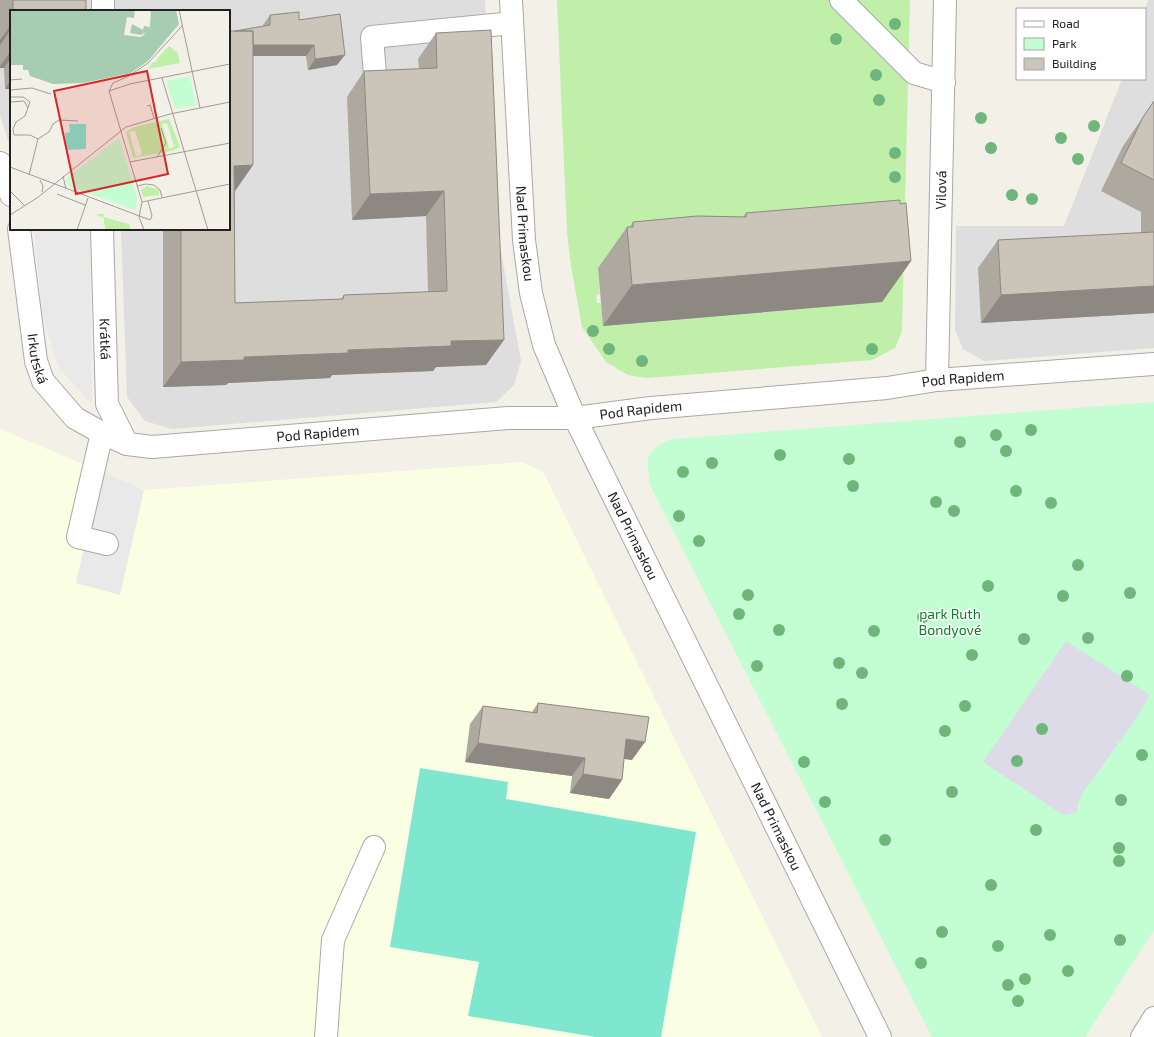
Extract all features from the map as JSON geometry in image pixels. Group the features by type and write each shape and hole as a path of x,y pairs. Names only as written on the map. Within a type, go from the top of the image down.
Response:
{"street":[{"name":"Nad Primaskou","path":"511,0 524,240 531,293 544,345 575,418 880,1037"},
{"path":"841,0 914,73 944,82"},
{"name":"Vilová","path":"936,380 945,0"},
{"path":"375,75 372,37 512,23"},
{"path":"0,162 10,192"},
{"name":"Irkutská","path":"19,230 36,361 44,381 75,418 102,433 127,444"},
{"name":"Krátká","path":"102,230 107,404 127,444"},
{"name":"Pod Rapidem","path":"127,444 152,447 508,418 575,418 651,408 887,388 936,380 1154,364"},
{"path":"102,433 78,537 107,544"},
{"path":"326,1037 332,940 374,847"},
{"path":"1142,1037 1154,1018"}],"shaded area":[{"path":"0,0 485,0 494,213 521,361 514,385 496,402 172,429 145,421 127,397 121,230 230,230 230,10 10,10 10,147 0,116"},
{"path":"1148,0 1154,0 1154,348 984,361 963,349 955,330 956,226 1064,226 1122,80 1146,80 1145,8"},
{"path":"34,230 90,230 92,404 59,368 42,315"},
{"path":"0,429 144,490 522,462 543,472 822,1037 0,1037"},
{"path":"101,471 144,490 120,595 76,583"},
{"path":"1066,641 1150,695 1136,719 1084,791 1078,803 1077,812 1063,815 983,762"}],"green space":[{"path":"557,0 910,0 902,331 895,348 872,360 647,378 628,375 606,362 582,327 571,266 567,232","holes":["598,268 882,302 604,326 601,303 597,303 596,295 600,294"]},
{"name":"park Ruth Bondyové","path":"1154,402 1154,930 1085,1037 932,1037 650,485 648,468 649,456 656,447 672,439"},
{"path":"420,768 508,782 506,799 696,832 661,1037 595,1037 468,1016 479,962 390,947"}],"building":[{"path":"13,0 86,0 86,10 13,10"},
{"path":"299,12 299,20 340,14 345,55 315,59 314,45 253,45 253,31 235,31 270,25 270,15"},
{"path":"491,30 504,340 451,341 451,346 348,350 348,353 244,357 244,360 181,362 181,230 230,230 230,31 253,31 253,165 234,166 235,303 343,299 344,295 447,291 444,191 370,194 364,71 437,68 436,33"},
{"path":"1154,101 1154,180 1121,163 1143,117"},
{"path":"900,200 900,204 906,203 911,261 632,285 627,227 633,227 633,222 697,216 746,217 746,213"},
{"path":"1154,232 1154,286 1001,295 998,240"},
{"path":"538,703 649,717 645,742 626,739 622,780 583,774 585,758 478,743 483,706 537,713"}]}
